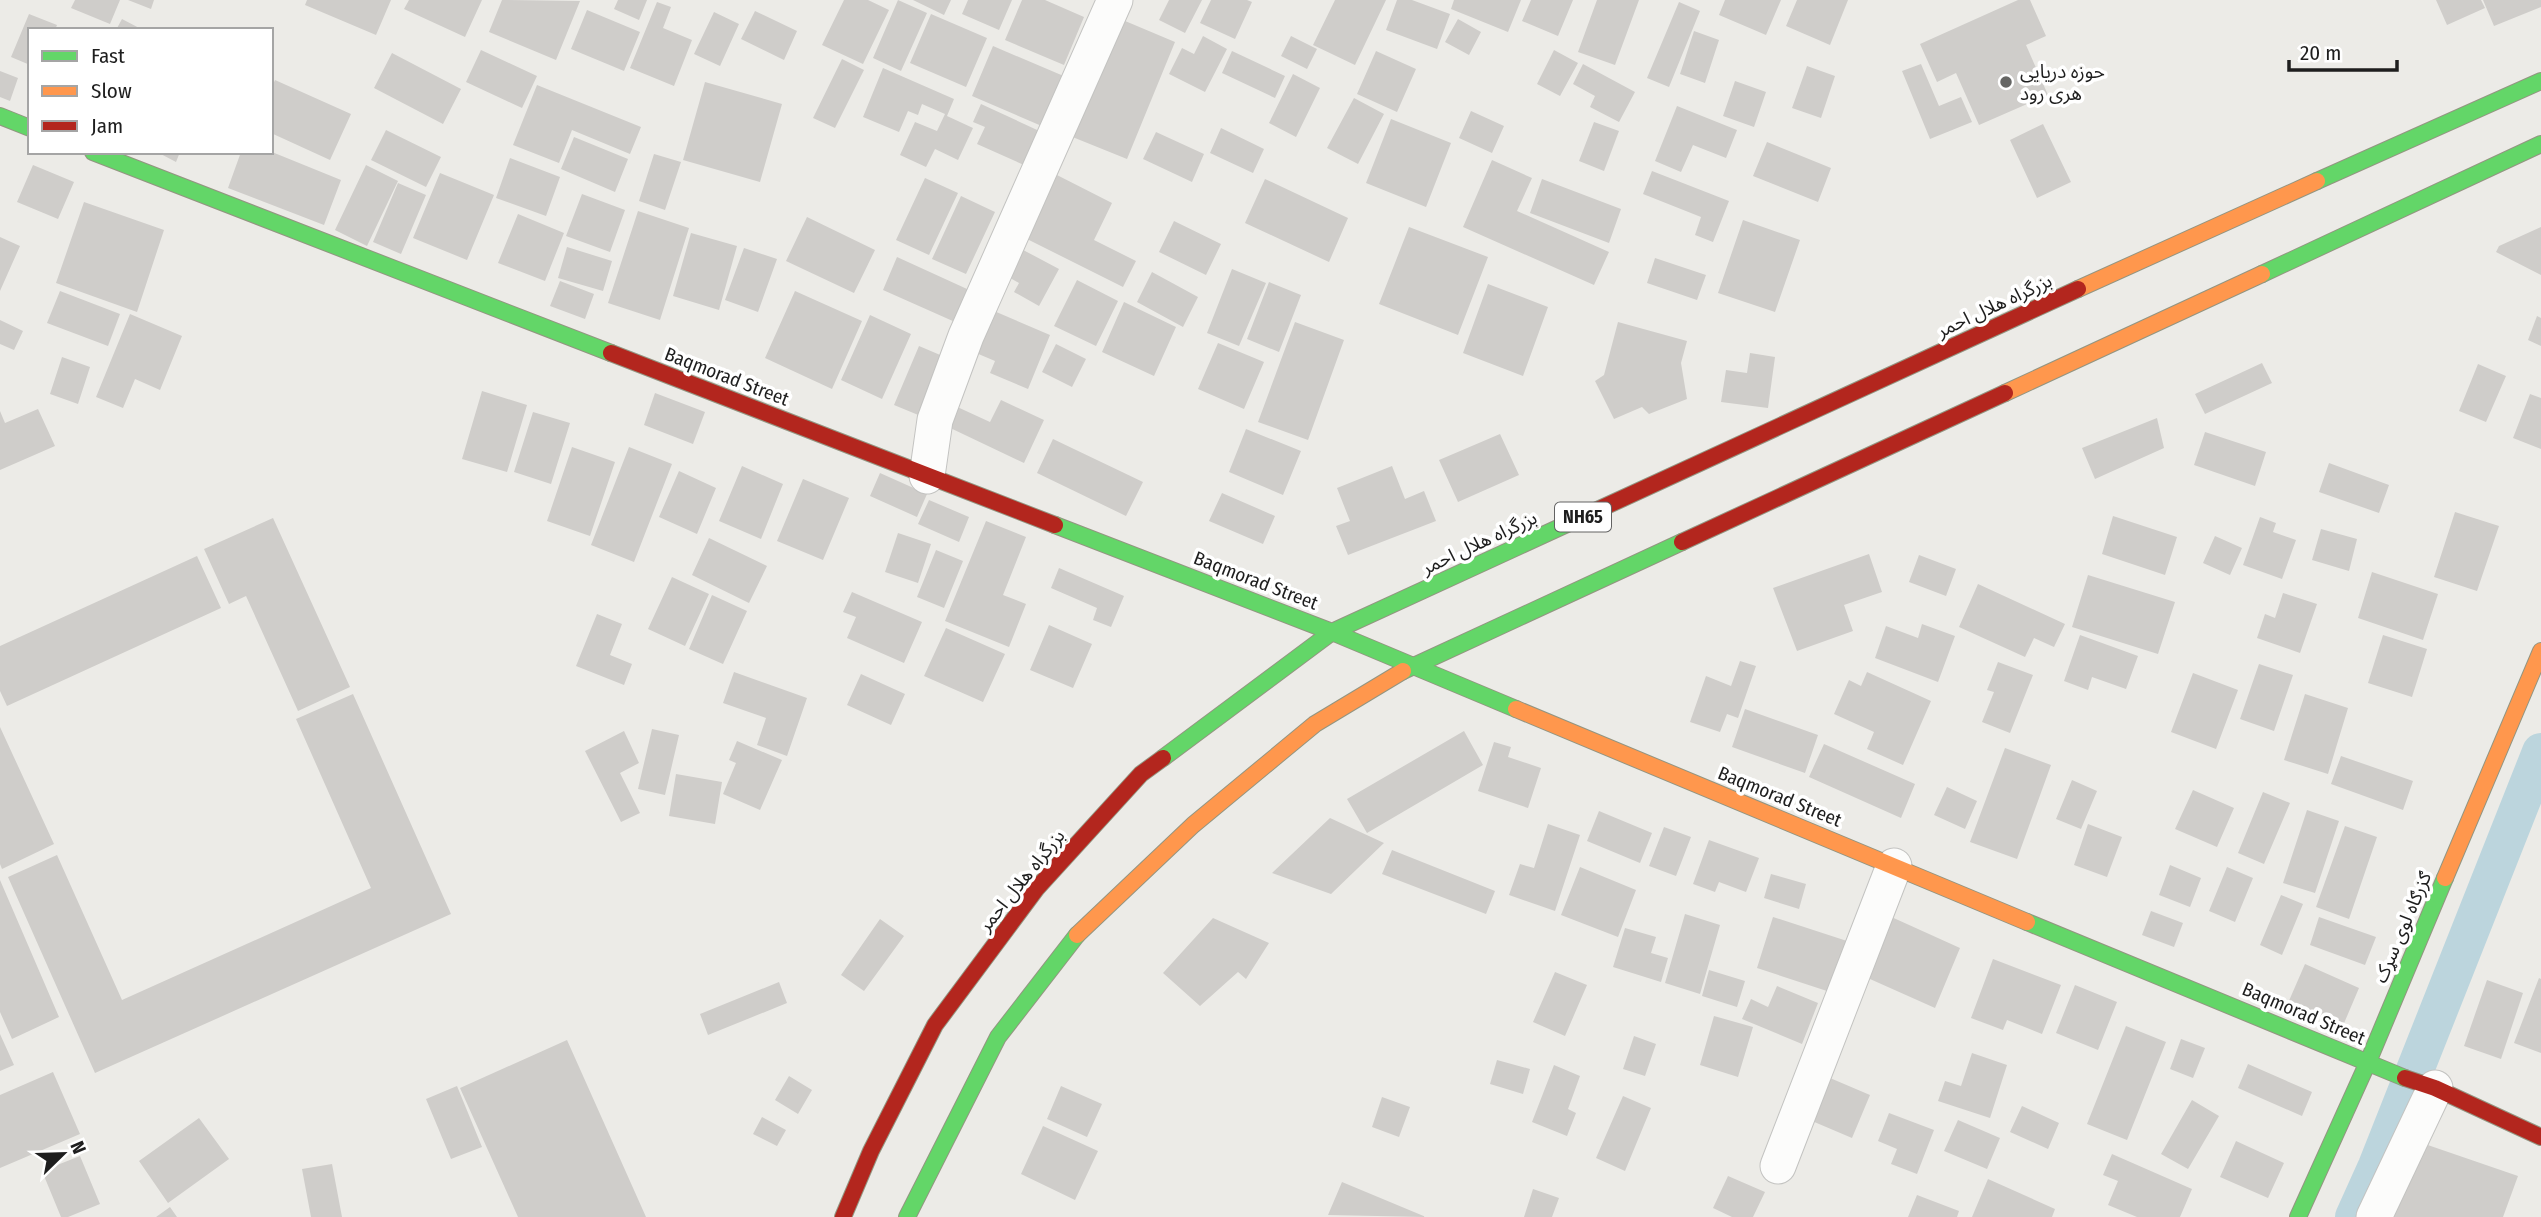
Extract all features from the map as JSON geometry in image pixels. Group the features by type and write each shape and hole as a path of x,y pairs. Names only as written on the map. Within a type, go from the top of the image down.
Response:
{"main road":[{"name":"بزرگراه هلال احمر","path":"843,1217 871,1151 935,1025 1037,888 1140,774 1332,632 2111,274 2541,82"},
{"path":"0,116 28,127"},
{"path":"907,1217 999,1037 1082,929 1194,825 1315,724 1411,666 2541,144"},
{"name":"Baqmorad Street","path":"98,154 1332,632 2392,1074 2435,1088 2541,1137"},
{"name":"ګزرګاه لوی سړک","path":"2298,1217 2368,1062 2541,651"}],"street":[{"path":"927,476 935,421 966,336 1115,0"},
{"path":"1778,1166 1894,866"},
{"path":"2374,1217 2435,1088"}],"building":[{"path":"75,0 120,0 110,24 71,8"},
{"path":"128,0 154,0 151,9"},
{"path":"307,0 391,0 376,35 305,5"},
{"path":"409,0 482,0 465,37 404,9"},
{"path":"502,0 580,1 556,60 489,32"},
{"path":"618,0 647,0 639,20 614,9"},
{"path":"844,0 868,0 889,10 863,64 822,45"},
{"path":"898,0 927,13 901,71 873,58"},
{"path":"913,0 951,0 944,15"},
{"path":"968,0 1012,0 999,30 962,14"},
{"path":"1022,0 1045,0 1084,17 1064,65 1005,40"},
{"path":"1169,0 1202,0 1185,33 1159,20"},
{"path":"1211,0 1252,2 1235,39 1200,23"},
{"path":"1335,0 1386,0 1355,65 1313,45"},
{"path":"1397,0 1412,0 1450,14 1437,49 1386,30"},
{"path":"1454,0 1521,0 1508,32 1451,9"},
{"path":"1531,0 1573,0 1558,36 1522,21"},
{"path":"1597,0 1639,0 1615,65 1578,52"},
{"path":"1725,0 1781,0 1766,35 1719,15"},
{"path":"1797,0 1848,0 1830,45 1786,26"},
{"path":"2018,0 2030,0 2046,36 2026,45 2048,95 1979,125 1956,73 1937,82 1920,44"},
{"path":"2436,0 2481,0 2485,8 2447,25"},
{"path":"2483,0 2541,0 2541,7 2494,26"},
{"path":"657,2 671,7 663,28 692,40 674,86 630,68"},
{"path":"1679,2 1700,11 1669,87 1647,78"},
{"path":"587,10 640,32 624,71 571,49"},
{"path":"755,11 797,31 784,60 741,39"},
{"path":"714,12 739,24 720,66 694,54"},
{"path":"29,14 57,25 56,28 28,28 28,64 11,57"},
{"path":"931,14 987,38 966,87 910,63"},
{"path":"1118,18 1175,42 1127,159 1070,136"},
{"path":"122,19 139,28 117,28"},
{"path":"1458,19 1481,32 1469,55 1445,42"},
{"path":"1694,31 1719,40 1705,83 1680,74"},
{"path":"1203,36 1227,49 1205,92 1169,74 1182,48 1194,54"},
{"path":"1291,36 1317,49 1307,69 1281,56"},
{"path":"993,46 1073,80 1051,130 972,96"},
{"path":"481,50 537,76 522,108 466,82"},
{"path":"1554,50 1578,63 1560,96 1537,84"},
{"path":"1232,51 1285,76 1275,98 1222,73"},
{"path":"1376,51 1416,69 1397,112 1357,94"},
{"path":"392,53 461,89 443,124 374,88"},
{"path":"842,59 864,70 835,128 813,118"},
{"path":"1583,64 1635,92 1619,122 1590,107 1595,96 1573,84"},
{"path":"1921,64 1939,106 1961,97 1972,122 1930,139 1902,71"},
{"path":"1807,66 1835,76 1821,118 1792,108"},
{"path":"883,68 954,99 947,116 973,128 958,160 935,149 926,167 900,155 915,122 937,131 945,114 922,104 918,115 908,111 899,132 863,117"},
{"path":"0,71 18,78 10,101 0,97"},
{"path":"1293,74 1320,88 1296,137 1269,123"},
{"path":"275,80 351,114 330,160 273,134"},
{"path":"1735,81 1766,92 1754,127 1723,116"},
{"path":"705,82 782,104 760,182 683,160"},
{"path":"537,85 641,127 630,154 572,130 559,163 513,145"},
{"path":"1354,98 1384,114 1358,164 1327,148"},
{"path":"981,104 1048,135 1033,169 977,144 985,127 973,122"},
{"path":"1677,106 1737,130 1726,158 1693,145 1681,172 1655,161"},
{"path":"1471,111 1504,126 1492,153 1459,138"},
{"path":"1391,119 1451,143 1426,207 1366,183"},
{"path":"1594,122 1619,131 1604,171 1579,161"},
{"path":"2043,124 2071,182 2037,198 2010,140"},
{"path":"1221,128 1264,149 1253,173 1210,153"},
{"path":"386,130 441,157 426,187 371,160"},
{"path":"1156,132 1204,154 1192,182 1143,159"},
{"path":"574,137 628,159 615,192 561,169"},
{"path":"1767,142 1831,168 1818,202 1753,176"},
{"path":"273,152 341,180 324,225 228,188 240,154"},
{"path":"161,154 179,154 176,162"},
{"path":"654,154 681,162 665,210 639,201"},
{"path":"510,158 560,177 546,216 496,198"},
{"path":"1492,160 1532,178 1517,211 1609,252 1594,285 1463,227"},
{"path":"33,165 74,182 58,219 17,202"},
{"path":"366,165 398,181 367,246 335,230"},
{"path":"1652,171 1729,201 1713,242 1695,235 1701,217 1643,194"},
{"path":"440,173 494,195 467,260 413,238"},
{"path":"1053,173 1112,203 1094,240 1136,261 1123,287 1021,236"},
{"path":"925,178 958,193 929,255 896,240"},
{"path":"1265,179 1348,218 1329,262 1245,223"},
{"path":"1542,179 1621,209 1609,243 1530,213"},
{"path":"398,183 426,195 401,254 373,242"},
{"path":"582,194 625,210 610,252 566,236"},
{"path":"961,196 995,212 966,274 932,259"},
{"path":"84,202 164,230 137,312 56,283"},
{"path":"638,211 689,228 660,320 608,303"},
{"path":"518,214 564,233 545,281 498,263"},
{"path":"807,217 875,250 854,293 786,261"},
{"path":"1743,220 1800,240 1775,312 1718,293"},
{"path":"1174,221 1221,244 1206,275 1159,252"},
{"path":"1409,227 1488,257 1458,335 1379,304"},
{"path":"2541,227 2541,275 2496,252 2499,246"},
{"path":"691,233 737,246 719,310 673,296"},
{"path":"0,237 20,246 0,291"},
{"path":"1012,244 1059,269 1039,306 1014,292 1019,283 998,271"},
{"path":"567,247 612,261 603,291 558,278"},
{"path":"744,248 777,259 758,312 725,300"},
{"path":"897,257 978,294 964,326 883,290"},
{"path":"1655,258 1706,275 1697,300 1647,283"},
{"path":"1232,269 1266,283 1239,346 1207,333"},
{"path":"1152,272 1198,297 1183,327 1137,302"},
{"path":"1077,280 1118,301 1096,346 1054,326"},
{"path":"560,281 594,294 585,319 550,306"},
{"path":"1269,282 1301,295 1279,352 1247,339"},
{"path":"1488,284 1548,307 1523,376 1463,353"},
{"path":"60,291 120,314 108,346 47,323"},
{"path":"795,291 862,321 832,389 765,358"},
{"path":"1124,302 1176,327 1154,376 1102,352"},
{"path":"987,308 1050,335 1028,389 990,373 995,361 969,350"},
{"path":"130,314 182,336 160,390 135,379 123,408 96,397"},
{"path":"870,315 911,334 882,399 841,380"},
{"path":"2537,316 2541,318 2541,346 2528,340"},
{"path":"0,320 23,331 14,350 0,344"},
{"path":"1295,322 1344,340 1308,440 1258,422"},
{"path":"1618,322 1687,341 1681,363 1687,399 1649,414 1642,407 1614,419 1595,381 1604,375"},
{"path":"1218,343 1264,362 1244,409 1198,389"},
{"path":"1056,344 1086,359 1072,387 1042,372"},
{"path":"919,346 952,360 928,419 894,405"},
{"path":"1750,353 1775,357 1768,408 1721,402 1726,370 1747,373"},
{"path":"62,357 90,367 78,404 50,394"},
{"path":"2262,363 2272,383 2205,414 2195,394"},
{"path":"2478,364 2506,376 2486,422 2459,411"},
{"path":"482,391 527,405 507,472 462,459"},
{"path":"655,393 705,412 693,444 644,425"},
{"path":"2530,394 2541,398 2541,449 2513,438"},
{"path":"1001,400 1044,420 1024,463 944,425 953,405 990,422"},
{"path":"38,409 55,446 0,470 0,411 5,423"},
{"path":"533,412 570,423 551,484 514,472"},
{"path":"2157,418 2164,448 2095,479 2082,448"},
{"path":"1246,429 1301,451 1283,495 1229,472"},
{"path":"2205,432 2266,452 2255,486 2194,465"},
{"path":"1500,434 1519,475 1458,502 1439,460"},
{"path":"1053,439 1143,482 1126,516 1037,473"},
{"path":"572,447 615,462 590,536 547,521"},
{"path":"629,447 672,464 634,562 591,545"},
{"path":"2329,463 2389,485 2379,513 2319,492"},
{"path":"742,466 783,484 761,539 719,521"},
{"path":"1392,466 1405,499 1424,491 1436,521 1348,555 1336,526 1350,521 1337,488"},
{"path":"679,471 716,488 697,534 659,517"},
{"path":"880,473 927,494 917,517 870,496"},
{"path":"803,479 849,498 823,560 777,541"},
{"path":"1222,493 1275,516 1263,544 1209,521"},
{"path":"929,500 969,517 959,542 918,524"},
{"path":"2455,512 2499,526 2477,591 2434,577"},
{"path":"2113,516 2177,537 2165,575 2102,554"},
{"path":"2260,517 2276,523 2273,532 2296,540 2282,579 2243,565"},
{"path":"273,518 350,687 298,711 246,596 229,604 204,549"},
{"path":"986,521 1026,537 1003,595 1026,604 1009,647 945,621"},
{"path":"2321,529 2357,539 2349,571 2312,560"},
{"path":"898,533 931,544 918,583 885,572"},
{"path":"2215,536 2242,548 2230,575 2203,563"},
{"path":"709,538 767,566 749,603 692,575"},
{"path":"936,550 963,561 944,608 917,597"},
{"path":"1869,554 1882,592 1844,605 1853,631 1797,651 1773,588"},
{"path":"1919,555 1956,569 1946,596 1909,582"},
{"path":"197,556 221,608 7,706 0,691 0,646"},
{"path":"1059,568 1124,596 1111,627 1093,620 1097,608 1051,588"},
{"path":"2372,572 2438,594 2423,640 2358,618"},
{"path":"2088,575 2175,602 2158,654 2072,627"},
{"path":"672,577 709,594 685,646 648,629"},
{"path":"1978,584 2065,624 2054,647 2034,638 2025,657 1959,627"},
{"path":"852,592 922,622 904,663 847,638 856,617 843,612"},
{"path":"2283,593 2317,604 2300,653 2257,638 2265,614 2275,618"},
{"path":"712,595 747,611 723,664 689,649"},
{"path":"597,614 622,624 610,655 632,664 624,685 576,666"},
{"path":"1922,624 1955,636 1938,682 1875,658 1886,626 1918,638"},
{"path":"1049,625 1092,644 1073,688 1030,670"},
{"path":"946,628 1005,654 983,702 924,676"},
{"path":"2080,635 2138,656 2126,689 2092,677 2088,690 2064,681"},
{"path":"2383,635 2427,649 2412,697 2368,683"},
{"path":"1740,661 1756,666 1738,718 1727,714 1720,732 1690,722 1706,676 1731,686"},
{"path":"1998,662 2033,675 2010,733 1982,722 1994,692 1987,690"},
{"path":"2259,664 2293,675 2274,731 2240,719"},
{"path":"734,672 807,698 787,756 757,745 766,718 723,703"},
{"path":"1867,672 1931,701 1903,765 1867,749 1874,732 1834,714 1849,680 1861,686"},
{"path":"2193,673 2238,690 2216,749 2171,732"},
{"path":"861,674 905,694 891,725 847,705"},
{"path":"353,694 451,914 95,1073 8,877 57,855 122,1000 371,888 296,719"},
{"path":"2305,694 2348,708 2328,774 2284,760"},
{"path":"1745,709 1818,735 1805,773 1732,747"},
{"path":"0,727 54,844 2,869 0,864"},
{"path":"652,729 679,735 665,795 638,789"},
{"path":"624,731 639,763 620,773 640,813 621,822 585,751"},
{"path":"1464,731 1483,765 1367,833 1347,799"},
{"path":"737,741 782,760 760,810 723,794 736,763 729,760"},
{"path":"1494,742 1511,747 1508,757 1541,768 1528,808 1478,791"},
{"path":"1824,744 1915,784 1901,818 1809,777"},
{"path":"2005,748 2051,765 2017,859 1970,842"},
{"path":"2341,756 2413,781 2403,810 2331,784"},
{"path":"676,774 722,782 715,824 669,816"},
{"path":"2072,780 2097,791 2081,829 2056,819"},
{"path":"1947,787 1977,801 1965,829 1934,815"},
{"path":"2193,790 2234,808 2217,847 2175,829"},
{"path":"2263,792 2290,803 2264,864 2238,853"},
{"path":"2307,810 2339,821 2315,893 2283,883"},
{"path":"1599,811 1652,833 1640,863 1587,841"},
{"path":"1330,818 1384,843 1331,894 1272,873"},
{"path":"1548,824 1580,835 1555,911 1509,895 1520,864 1534,868"},
{"path":"2088,824 2122,837 2107,877 2074,865"},
{"path":"2345,826 2377,837 2349,919 2316,907"},
{"path":"1664,827 1691,837 1676,876 1649,866"},
{"path":"1709,840 1759,858 1746,892 1719,882 1715,892 1693,884"},
{"path":"1392,850 1495,891 1486,914 1382,874"},
{"path":"2170,865 2201,878 2190,907 2159,895"},
{"path":"1580,867 1636,890 1618,937 1561,915"},
{"path":"2227,867 2253,878 2235,922 2209,911"},
{"path":"1771,874 1806,884 1799,909 1764,898"},
{"path":"0,880 59,1017 12,1039 0,1012"},
{"path":"2281,895 2303,904 2282,955 2260,945"},
{"path":"2151,911 2183,923 2174,947 2142,935"},
{"path":"1685,914 1720,925 1700,994 1665,983"},
{"path":"1887,915 1960,948 1935,1008 1861,975"},
{"path":"1773,917 1847,941 1830,992 1757,968"},
{"path":"2319,917 2376,937 2365,965 2310,945"},
{"path":"1213,918 1269,943 1246,979 1238,972 1200,1006 1163,973"},
{"path":"880,919 904,936 864,991 841,975"},
{"path":"1625,928 1656,937 1651,953 1668,958 1661,982 1613,967"},
{"path":"1993,959 2061,985 2042,1034 2007,1020 2003,1030 1971,1018"},
{"path":"2305,964 2359,988 2342,1028 2288,1003"},
{"path":"1709,970 1745,981 1737,1007 1702,996"},
{"path":"1555,972 1587,985 1565,1036 1533,1022"},
{"path":"2539,978 2541,979 2541,1053 2514,1043"},
{"path":"2487,980 2523,993 2501,1059 2464,1046"},
{"path":"779,982 787,1003 708,1035 700,1014"},
{"path":"2075,985 2117,1002 2098,1050 2056,1033"},
{"path":"1777,986 1818,1003 1802,1044 1742,1019 1751,999 1768,1007"},
{"path":"1714,1016 1753,1027 1738,1077 1700,1065"},
{"path":"2126,1026 2166,1042 2127,1140 2087,1124"},
{"path":"0,1034 14,1065 0,1071"},
{"path":"1634,1036 1656,1044 1645,1076 1623,1069"},
{"path":"2181,1039 2205,1048 2193,1078 2170,1069"},
{"path":"567,1040 646,1217 518,1217 460,1088"},
{"path":"1972,1053 2007,1065 1990,1118 1938,1101 1945,1081 1961,1086"},
{"path":"1497,1060 1530,1069 1523,1094 1490,1084"},
{"path":"2248,1064 2312,1092 2302,1116 2238,1088"},
{"path":"1554,1065 1580,1076 1568,1109 1576,1113 1567,1136 1532,1122"},
{"path":"53,1072 80,1134 0,1168 0,1095"},
{"path":"789,1076 812,1090 798,1114 775,1100"},
{"path":"1830,1078 1870,1095 1852,1138 1812,1121"},
{"path":"457,1086 482,1147 451,1159 426,1099"},
{"path":"1061,1086 1102,1104 1087,1137 1047,1119"},
{"path":"1623,1096 1651,1108 1625,1171 1596,1158"},
{"path":"1382,1097 1410,1107 1399,1137 1372,1127"},
{"path":"2192,1100 2219,1116 2188,1169 2161,1154"},
{"path":"2022,1106 2059,1123 2048,1149 2010,1132"},
{"path":"1889,1113 1934,1130 1917,1174 1891,1164 1897,1149 1878,1141"},
{"path":"762,1117 786,1130 777,1146 753,1134"},
{"path":"199,1118 229,1159 168,1203 139,1161"},
{"path":"1958,1120 2000,1138 1987,1169 1944,1151"},
{"path":"1043,1126 1098,1151 1075,1200 1021,1174"},
{"path":"2236,1141 2284,1163 2268,1198 2220,1177"},
{"path":"2419,1142 2518,1176 2503,1217 2392,1217"},
{"path":"2112,1154 2192,1189 2180,1217 2137,1217 2108,1205 2118,1181 2103,1175"},
{"path":"80,1156 100,1204 68,1217 61,1217 42,1171"},
{"path":"332,1164 342,1217 311,1217 302,1169"},
{"path":"1728,1176 1765,1192 1753,1217 1732,1217 1713,1208"},
{"path":"1988,1179 2055,1209 2052,1217 1972,1217"},
{"path":"1342,1182 1426,1217 1328,1215"},
{"path":"1533,1189 1559,1198 1552,1217 1524,1217"},
{"path":"1917,1195 1959,1211 1957,1217 1908,1217"},
{"path":"170,1207 177,1217 156,1217"}],"waterway":[{"path":"2354,1217 2377,1166 2541,752"}],"traffic: fast":[{"path":"2317,181 2541,81"},
{"path":"0,116 28,127"},
{"path":"2262,274 2541,144"},
{"path":"98,154 611,353"},
{"path":"1163,758 1332,632 1580,518"},
{"path":"1055,525 1332,632 1516,709"},
{"path":"1403,671 1682,542"},
{"path":"2298,1217 2368,1062 2445,878"},
{"path":"2027,922 2405,1078"},
{"path":"907,1217 998,1037 1077,935"}],"traffic: slow":[{"path":"2078,289 2317,181"},
{"path":"2005,393 2262,274"},
{"path":"2445,878 2541,651"},
{"path":"1077,935 1193,825 1315,724 1403,671"},
{"path":"1516,709 2027,922"}],"traffic: jam":[{"path":"1580,518 2078,289"},
{"path":"611,353 1055,525"},
{"path":"1682,542 2005,393"},
{"path":"843,1217 871,1151 935,1025 1037,888 1141,774 1163,758"},
{"path":"2405,1078 2435,1088 2541,1137"}],"place":[{"name":"حوزه دریایی هری رود","path":"2006,82"}]}
